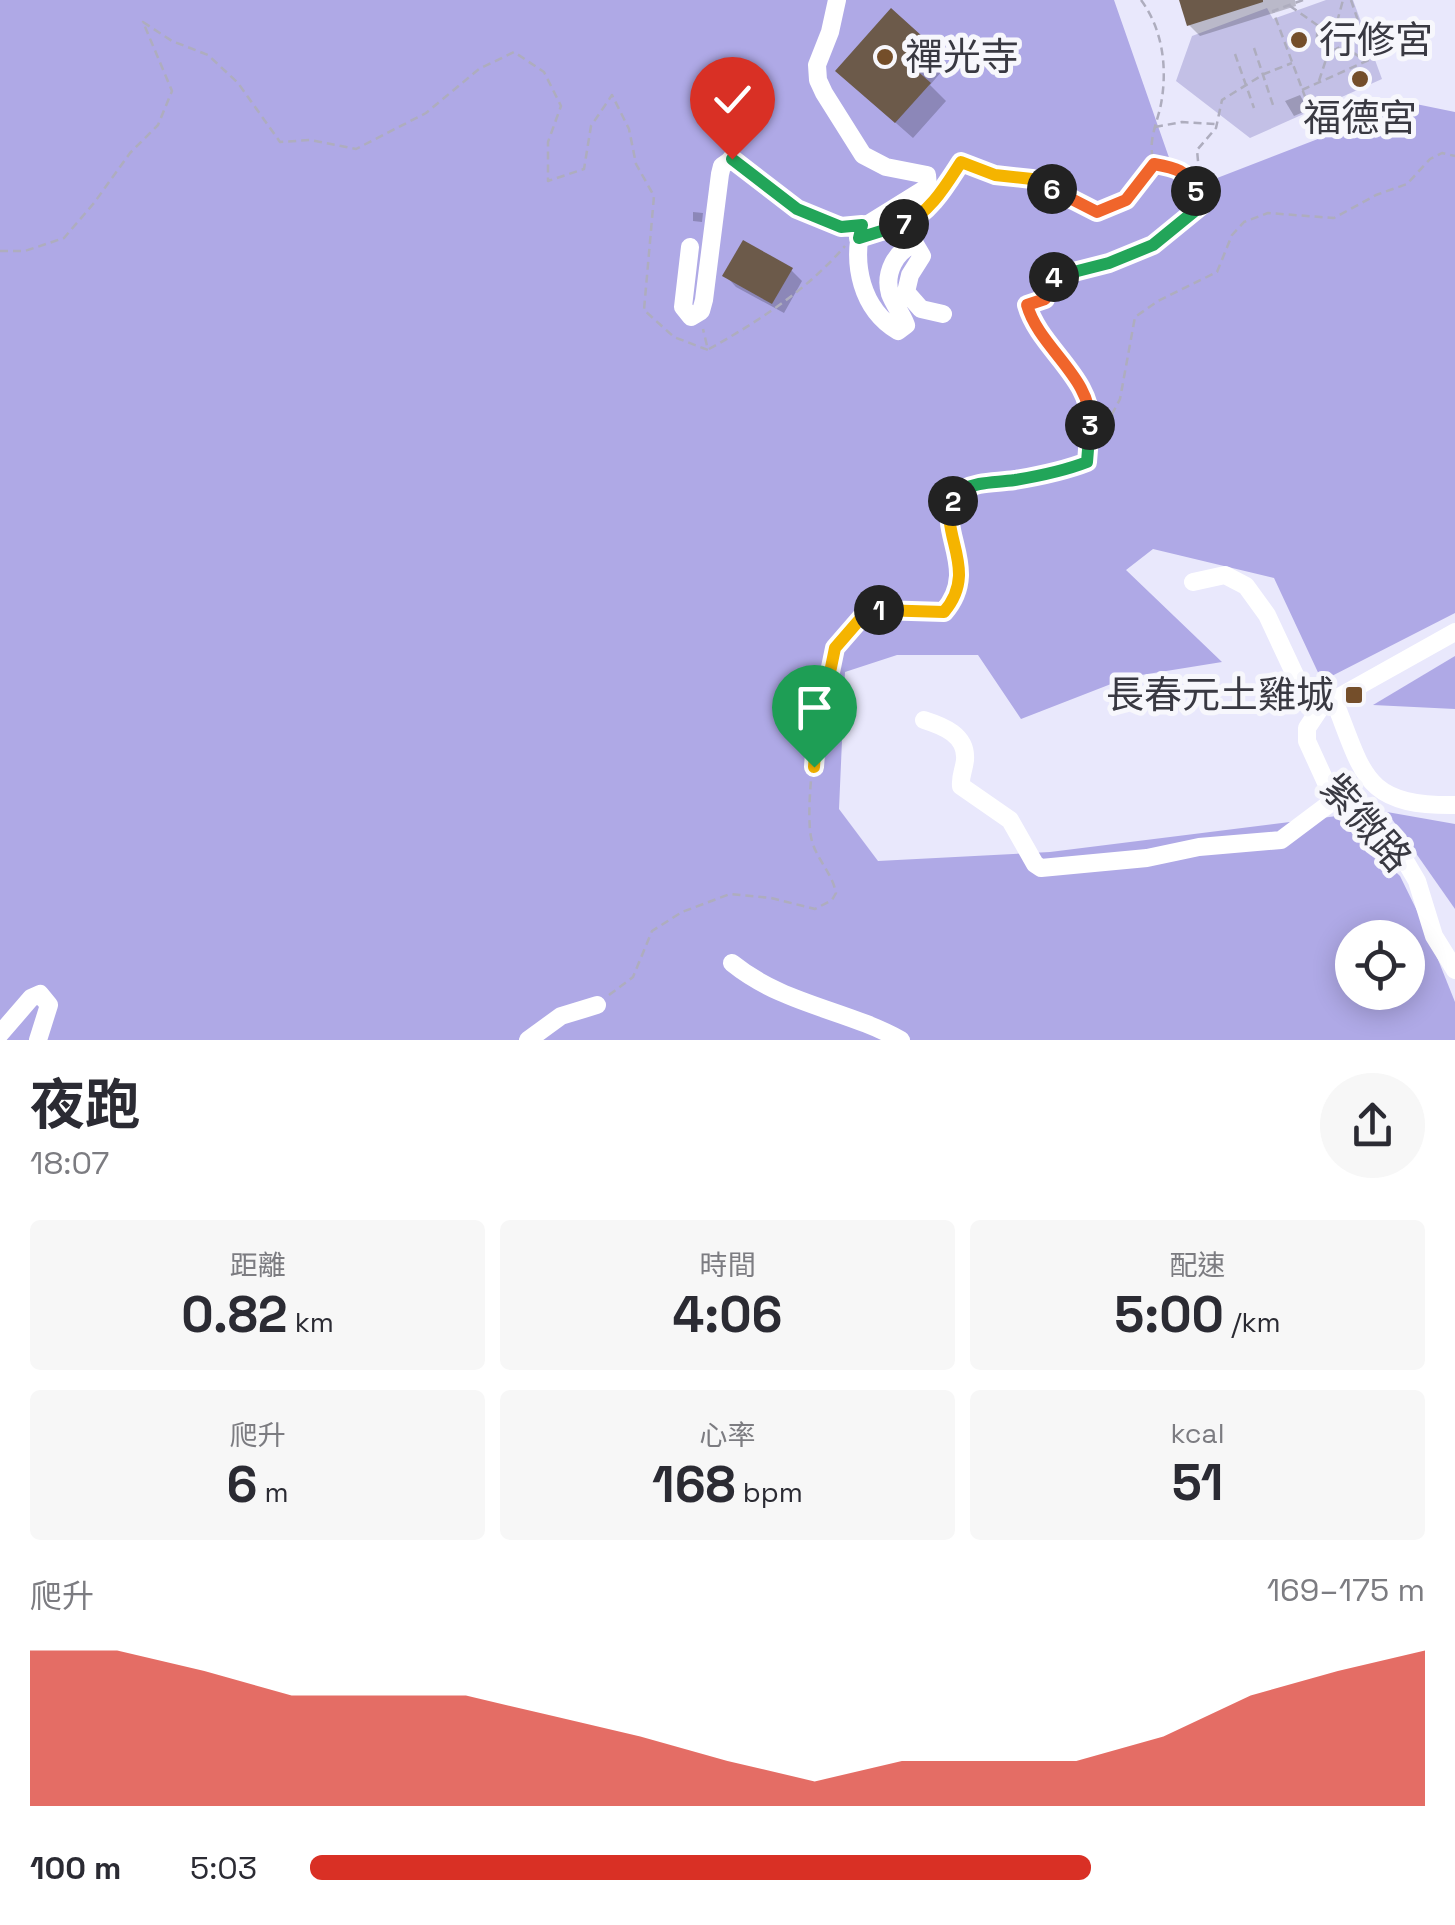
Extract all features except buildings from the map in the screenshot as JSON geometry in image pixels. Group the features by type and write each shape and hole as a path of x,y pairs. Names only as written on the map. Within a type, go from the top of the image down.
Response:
{"street":[{"path":"690,247 683,308 692,317 699,313 709,275 720,174 727,161 738,161 797,209 861,231 920,194 930,180 927,175 886,167 863,156 824,94 818,66 837,0"},
{"path":"861,231 858,271 863,288 883,319 898,331 906,325 891,295 890,273 898,254 915,244 922,256 910,275 906,292 921,309 943,314"},
{"path":"1193,582 1225,575 1246,586 1266,614 1303,692 1328,703 1379,790 1395,800 1411,803 1455,804"},
{"path":"1328,703 1455,632"},
{"name":"紫微路","path":"1328,703 1307,728 1306,741 1318,772 1338,798 1380,834 1407,864 1424,899 1434,936 1455,970"},
{"path":"924,720 945,726 960,741 965,758 961,786 1003,812 1041,868 1281,840 1338,798"},
{"path":"732,964 795,1000 850,1017 901,1040"},
{"path":"0,1034 31,998 40,994 48,1005 38,1040"},
{"path":"528,1040 561,1016 597,1004"}],"path":[{"path":"1141,0 1153,16 1165,77 1149,152 1154,164"},
{"path":"1303,0 1274,10 1306,102"},
{"path":"1337,24 1343,0"},
{"path":"1302,90 1371,60 1351,0"},
{"path":"1289,5 1320,27"},
{"path":"0,251 25,251 64,238 130,153 158,124 172,91 143,22 172,42 208,56 238,83 280,142 310,140 356,149 426,114 479,69 514,52 544,72 561,106 548,142 548,181 584,169 591,126 612,95 629,128 636,164 654,196 644,310 674,337 708,350"},
{"path":"1329,49 1318,40 1320,27 1328,22 1337,24 1345,34 1342,44"},
{"path":"1342,44 1366,62"},
{"path":"1329,49 1342,44"},
{"path":"1254,48 1274,108"},
{"path":"1319,82 1329,49"},
{"path":"1234,54 1254,108"},
{"path":"1202,205 1198,150 1217,124 1222,100 1245,84 1292,62"},
{"path":"1155,127 1182,122 1217,124"},
{"path":"597,1004 633,978 652,931 682,912 730,894 771,898 815,910 832,900 836,893 833,878 818,857 811,836 810,799 816,740 835,648 868,610 944,612 956,598 958,548 949,510 958,491 980,482 1011,481 1068,470 1087,462 1120,399 1135,316 1217,272 1232,235 1244,222 1268,213 1334,218 1376,195 1407,184 1430,160 1442,154 1455,156"},
{"path":"943,189 961,162 995,175 1032,179 1097,212 1126,200 1154,164"},
{"path":"1154,164 1180,169 1190,177 1202,205"},
{"path":"708,350 761,320 814,279 861,231 917,218 930,204"},
{"path":"1087,462 1091,407 1063,362 1033,326 1027,305 1045,299 1054,278 1109,263 1153,245 1202,205"},
{"path":"699,313 708,350"}],"shaded area":[{"path":"0,0 1114,0 1181,192 1411,103 1455,112 1455,613 1322,681 1274,578 1153,549 1126,570 1222,662 1129,677 1021,719 978,655 897,655 845,672 839,809 878,861 1050,852 1337,816 1400,876 1422,920 1335,920 1335,1010 1425,1010 1425,927 1455,1002 1455,1040 0,1040"},
{"path":"1326,0 1353,0 1382,79 1250,138 1176,81 1192,36 1267,8 1273,19"},
{"path":"1455,656 1455,709 1373,705"},
{"path":"1387,812 1455,824 1455,909"}],"place":[{"name":"行修宮","path":"1299,40"},
{"name":"禪光寺","path":"885,57"},
{"name":"福德宮","path":"1360,79"},
{"name":"長春元土雞城","path":"1354,695"}],"route":[{"path":"732,159 797,209 841,227 862,225 859,238 917,218 961,162 995,175 1032,179 1097,212 1126,200 1154,164 1180,169 1190,177 1202,205 1153,245 1109,263 1054,278 1045,299 1027,305 1033,326 1063,362 1091,407 1087,462 1068,470 1011,481 980,482 958,491 949,510 958,548 956,598 944,612 868,610 835,648 814,767"}]}
